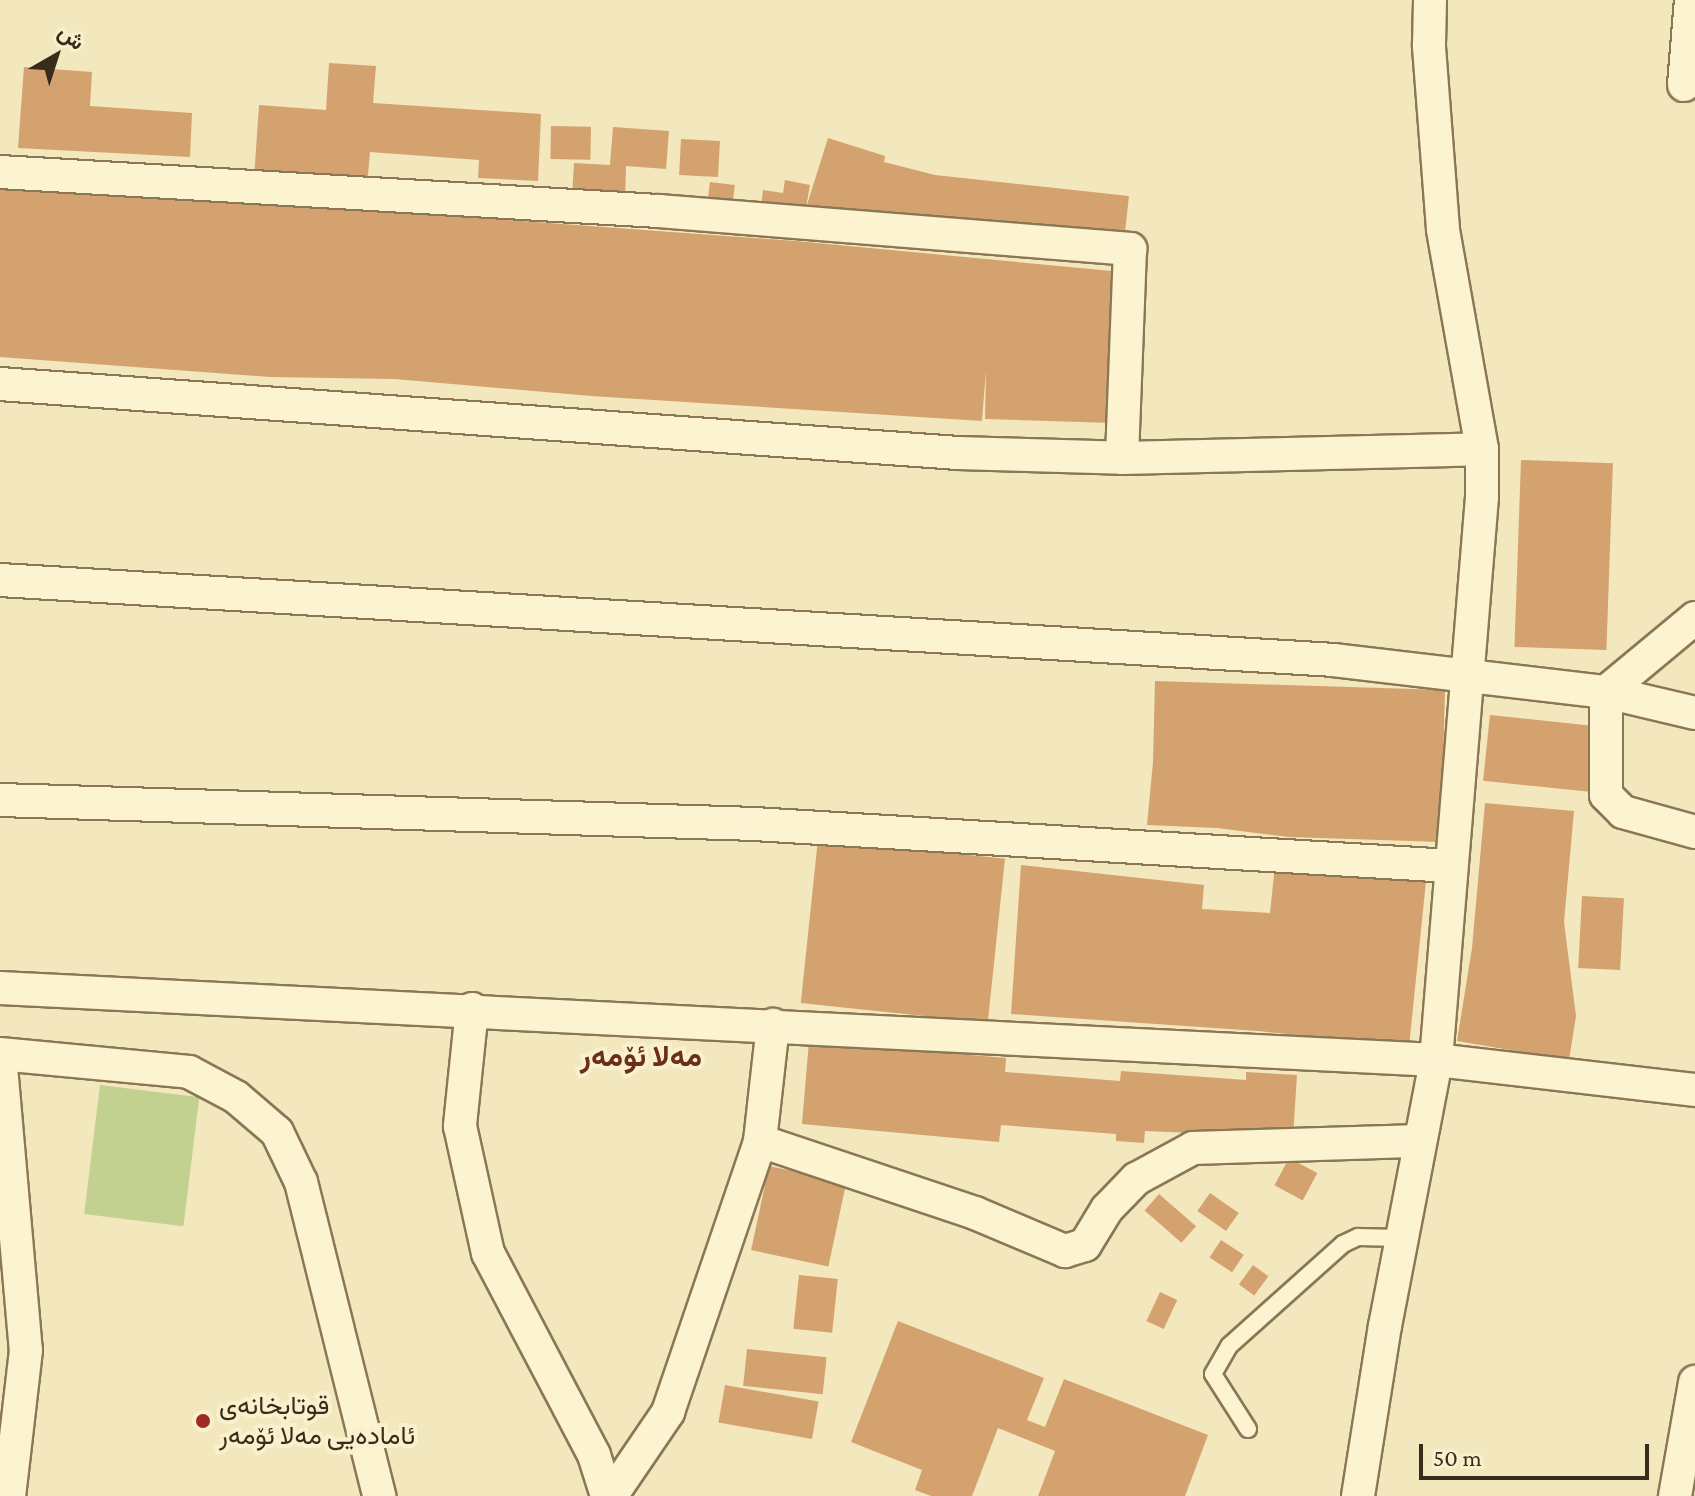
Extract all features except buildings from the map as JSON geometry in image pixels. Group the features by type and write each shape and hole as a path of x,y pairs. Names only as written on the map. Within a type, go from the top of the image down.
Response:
{"street":[{"path":"1358,1496 1401,1238 1436,1060 1482,497 1482,449 1443,229 1429,45 1430,0"},
{"path":"1684,85 1691,0"},
{"path":"0,172 659,211 1130,249 1122,458"},
{"path":"0,384 958,453 1122,458 1482,449"},
{"path":"0,580 1333,660 1606,692 1695,713"},
{"path":"1606,692 1695,618"},
{"path":"1606,692 1606,795 1623,812 1695,832"},
{"path":"0,800 754,824 1450,866"},
{"path":"0,988 472,1009 1436,1060 1695,1090"},
{"path":"472,1009 460,1126 488,1253 594,1455 609,1496"},
{"path":"609,1496 668,1412 760,1141 773,1025"},
{"path":"9,1496 26,1350 0,1054 189,1072 236,1097 277,1132 301,1182 379,1496"},
{"path":"760,1141 975,1213 1065,1251 1085,1245 1107,1209 1136,1179 1193,1148 1420,1141"},
{"path":"1675,1496 1695,1382"}],"lane":[{"path":"1248,1429 1213,1374 1229,1346 1343,1244 1358,1237 1401,1238"}],"green space":[{"path":"100,1085 199,1097 183,1226 84,1214"}],"place":[{"name":"قوتابخانەی ئامادەیی مەلا ئۆمەر","path":"203,1421"}],"district":[{"name":"مەلا ئۆمەر","path":"641,1056"}]}
